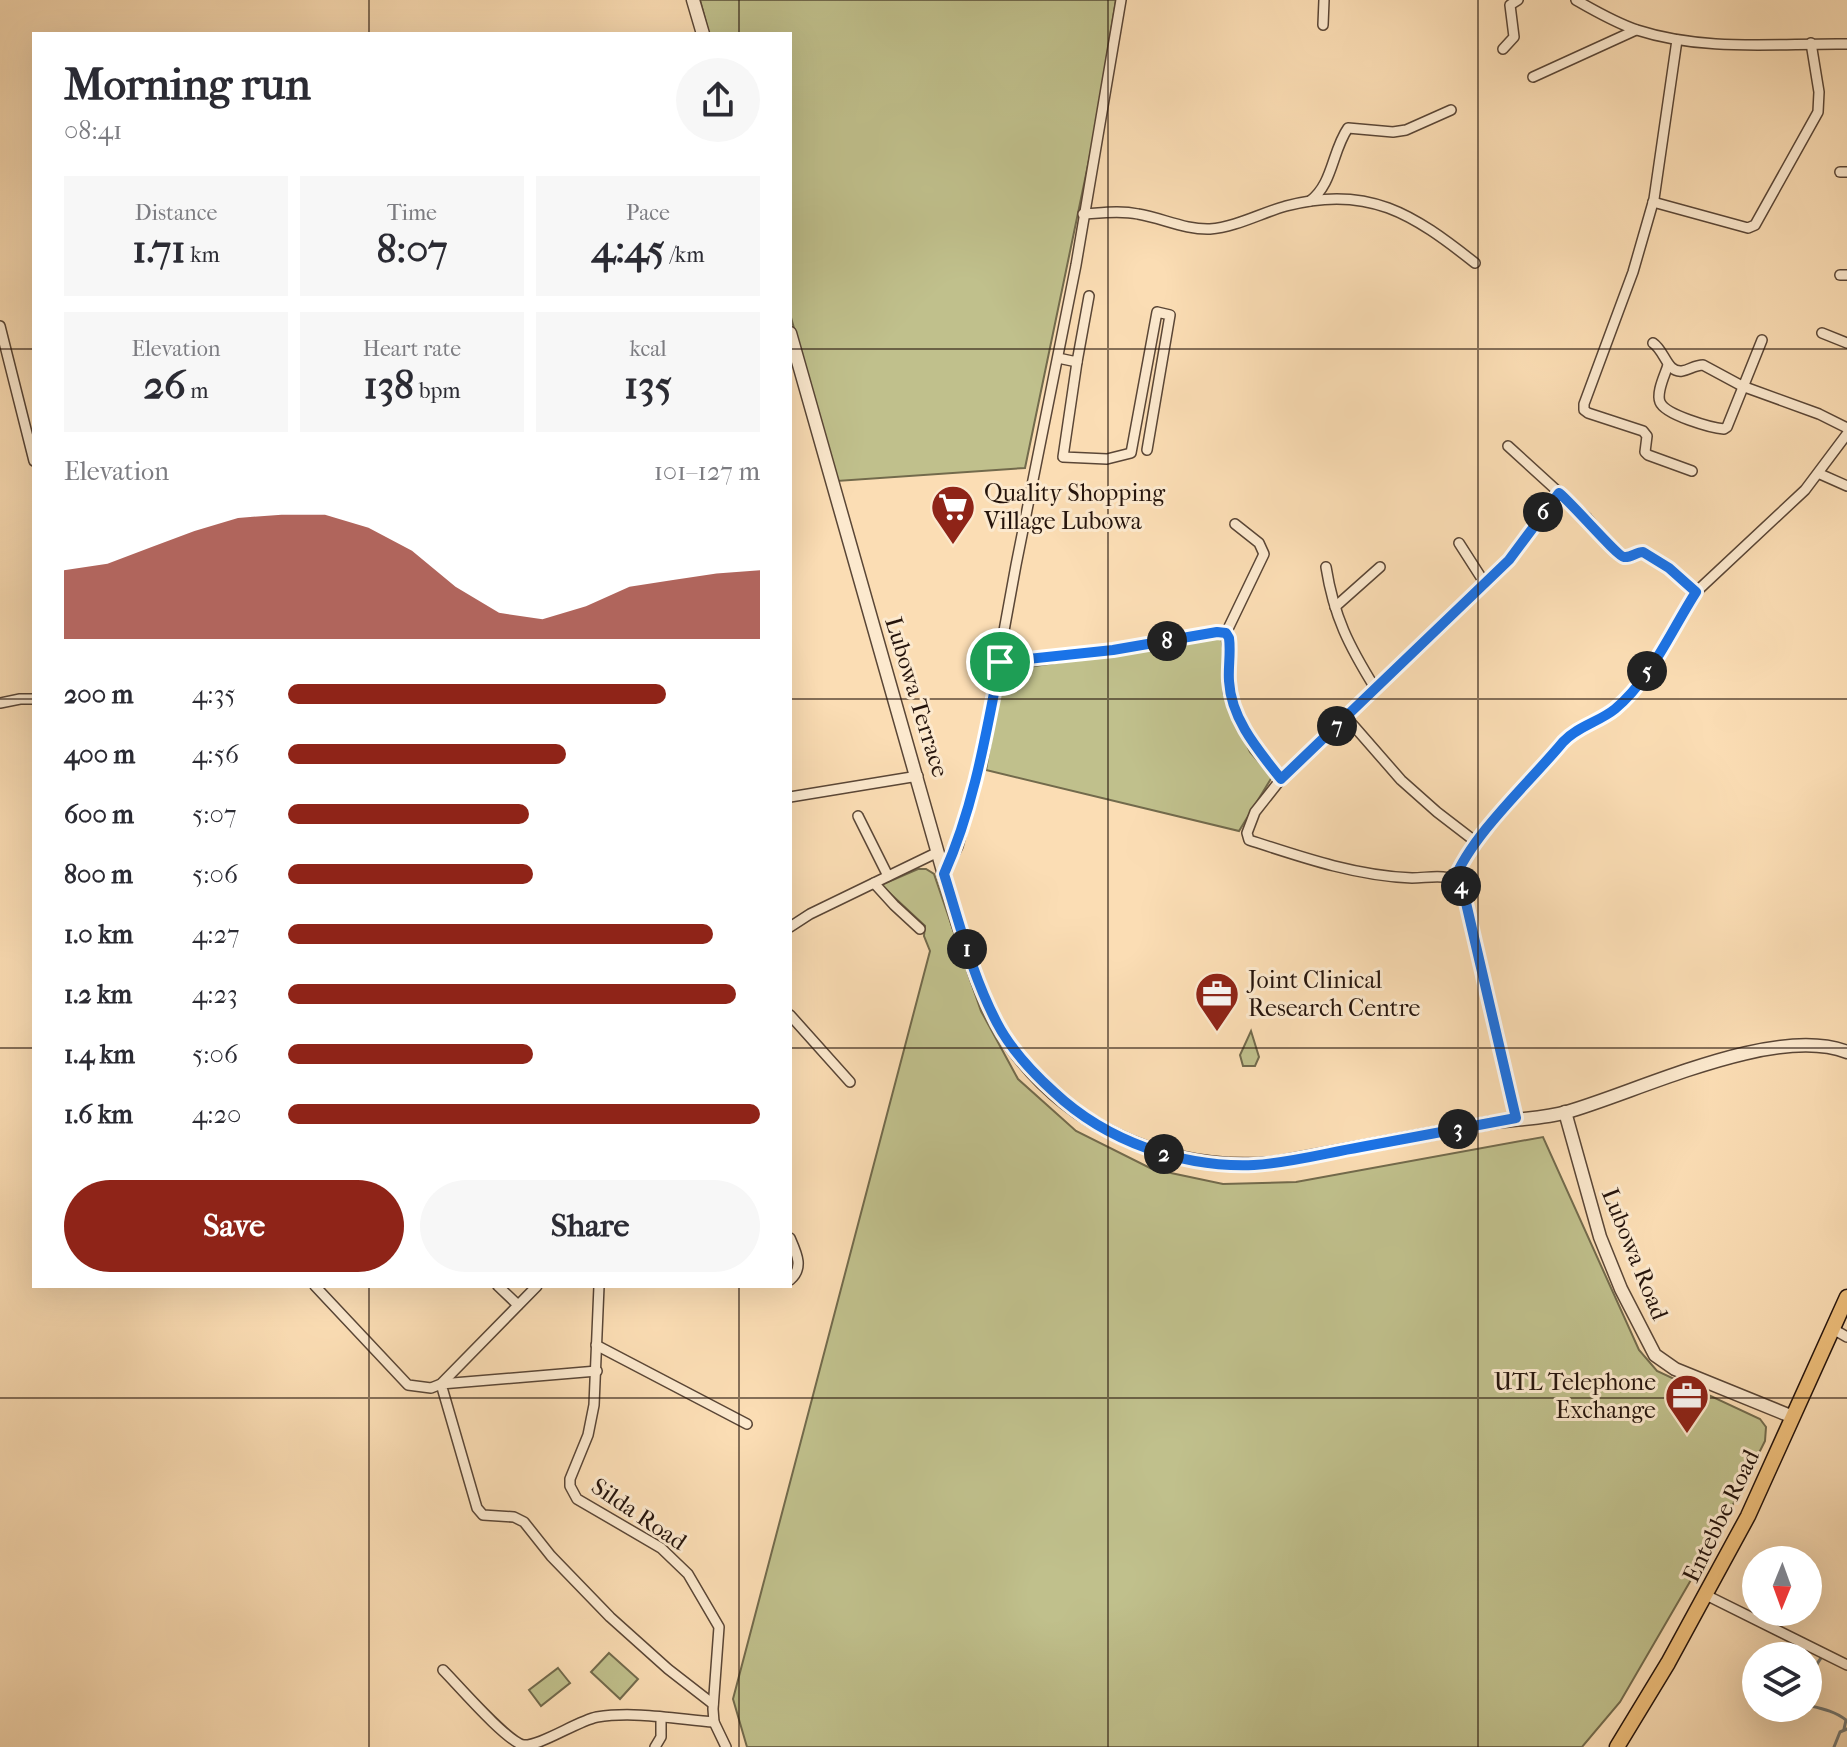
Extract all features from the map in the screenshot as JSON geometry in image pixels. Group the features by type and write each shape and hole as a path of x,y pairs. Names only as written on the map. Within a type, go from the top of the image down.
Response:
{"main road":[{"name":"Entebbe Road","path":"1617,1747 1706,1595 1748,1516 1847,1297"}],"street":[{"path":"693,0 702,32"},
{"path":"944,874 958,846 973,790 1000,662 1121,0"},
{"path":"1323,25 1324,0"},
{"path":"1503,49 1514,37 1509,10 1510,5 1518,0"},
{"path":"1576,0 1636,30 1677,40 1719,45 1847,44"},
{"path":"1533,77 1636,30"},
{"path":"1677,40 1653,202 1633,272 1584,410 1643,431 1647,436 1645,452 1648,455 1692,471"},
{"path":"1653,202 1748,228 1755,225 1818,112 1819,92 1811,43"},
{"path":"1310,201 1326,181 1348,128 1393,132 1406,130 1451,110"},
{"path":"1083,214 1132,212 1185,226 1213,229 1310,201 1358,200 1386,205 1426,226 1475,263"},
{"path":"1089,296 1063,457 1107,459 1131,453 1157,312 1170,315 1147,450"},
{"path":"0,326 32,453"},
{"path":"1822,333 1847,343"},
{"name":"Lubowa Terrace","path":"792,340 855,568 977,979 998,1025 1026,1067 1088,1120 1167,1155 1214,1164 1254,1165 1565,1112 1769,1048 1804,1044 1847,1052"},
{"path":"1653,343 1665,353 1668,365 1660,391 1661,405 1677,415 1721,430 1727,427 1762,340"},
{"path":"1058,358 1077,362"},
{"path":"1454,880 1459,866 1476,842 1569,736 1613,711 1631,694 1696,592 1820,474 1847,431 1819,414 1742,386 1703,365 1679,371 1668,365"},
{"path":"1508,446 1587,518 1617,554 1625,557 1643,552 1669,568 1696,592"},
{"path":"1820,474 1847,486"},
{"path":"1516,1118 1460,883 1367,872 1313,861 1249,840 1247,829 1255,812 1281,779 1509,560 1559,493"},
{"path":"1226,633 1264,554 1259,543 1235,524"},
{"path":"1459,543 1484,582"},
{"path":"1326,567 1347,642 1375,688"},
{"path":"1335,607 1380,567"},
{"path":"1000,662 1101,652 1226,633"},
{"path":"1226,633 1229,638 1229,682 1233,706 1243,726 1281,779"},
{"path":"0,703 32,699"},
{"path":"1346,717 1401,780 1476,842"},
{"path":"792,797 918,776"},
{"path":"858,816 888,876"},
{"path":"792,926 938,852"},
{"path":"874,883 920,929"},
{"path":"792,1017 850,1082"},
{"name":"Lubowa Road","path":"1565,1112 1600,1237 1621,1289 1655,1355 1675,1369 1793,1417"},
{"path":"792,1244 799,1266 792,1278"},
{"path":"317,1288 408,1385 431,1388 441,1384 597,1371"},
{"path":"500,1288 518,1305"},
{"path":"441,1384 535,1288"},
{"name":"Silda Road","path":"599,1288 597,1371 588,1435 570,1486 577,1499 661,1548 688,1574 719,1627 714,1722 726,1747"},
{"path":"1833,1329 1847,1337"},
{"path":"596,1345 747,1424"},
{"path":"441,1384 477,1508 483,1515 514,1517 524,1522 551,1556 610,1617 713,1704"},
{"path":"1706,1595 1847,1665"},
{"path":"443,1670 497,1725 523,1745 536,1744 570,1725 595,1717 714,1722"},
{"path":"655,1747 661,1737 661,1718"}],"green space":[{"path":"700,0 1116,0 1094,136 1025,468 837,481 792,321 792,32 708,32"},
{"path":"1221,637 1225,659 1223,693 1250,752 1272,777 1239,831 986,770 1003,671"},
{"path":"918,869 934,874 981,1011 1018,1079 1076,1131 1152,1169 1223,1184 1296,1182 1543,1137 1639,1350 1657,1371 1760,1419 1766,1427 1765,1441 1720,1530 1620,1702 1582,1747 747,1747 733,1699 930,951 924,936 925,926 881,885"},
{"path":"1251,1031 1259,1057 1255,1066 1243,1066 1240,1055"},
{"path":"609,1653 638,1679 620,1699 591,1672"},
{"path":"558,1668 570,1683 541,1706 529,1690"}],"waterway":[{"path":"1822,1709 1846,1720 1844,1729"},
{"path":"1834,1747 1840,1732 1847,1729"}],"place":[{"name":"Quality Shopping Village Lubowa","path":"953,546"},
{"name":"Joint Clinical Research Centre","path":"1217,1033"},
{"name":"UTL Telephone Exchange","path":"1687,1435"}],"route":[{"path":"1559,493 1587,518 1617,554 1625,557 1643,552 1669,568 1696,592 1631,694 1613,711 1577,730 1563,742 1476,842 1459,866 1454,880 1460,883 1463,890 1516,1118 1274,1163 1214,1164 1167,1155 1099,1127 1067,1105 1026,1067 998,1025 977,979 944,874 958,846 980,762 1000,662 1077,655 1226,633 1230,647 1229,682 1233,706 1263,757 1281,779 1509,560 1559,493"}]}
